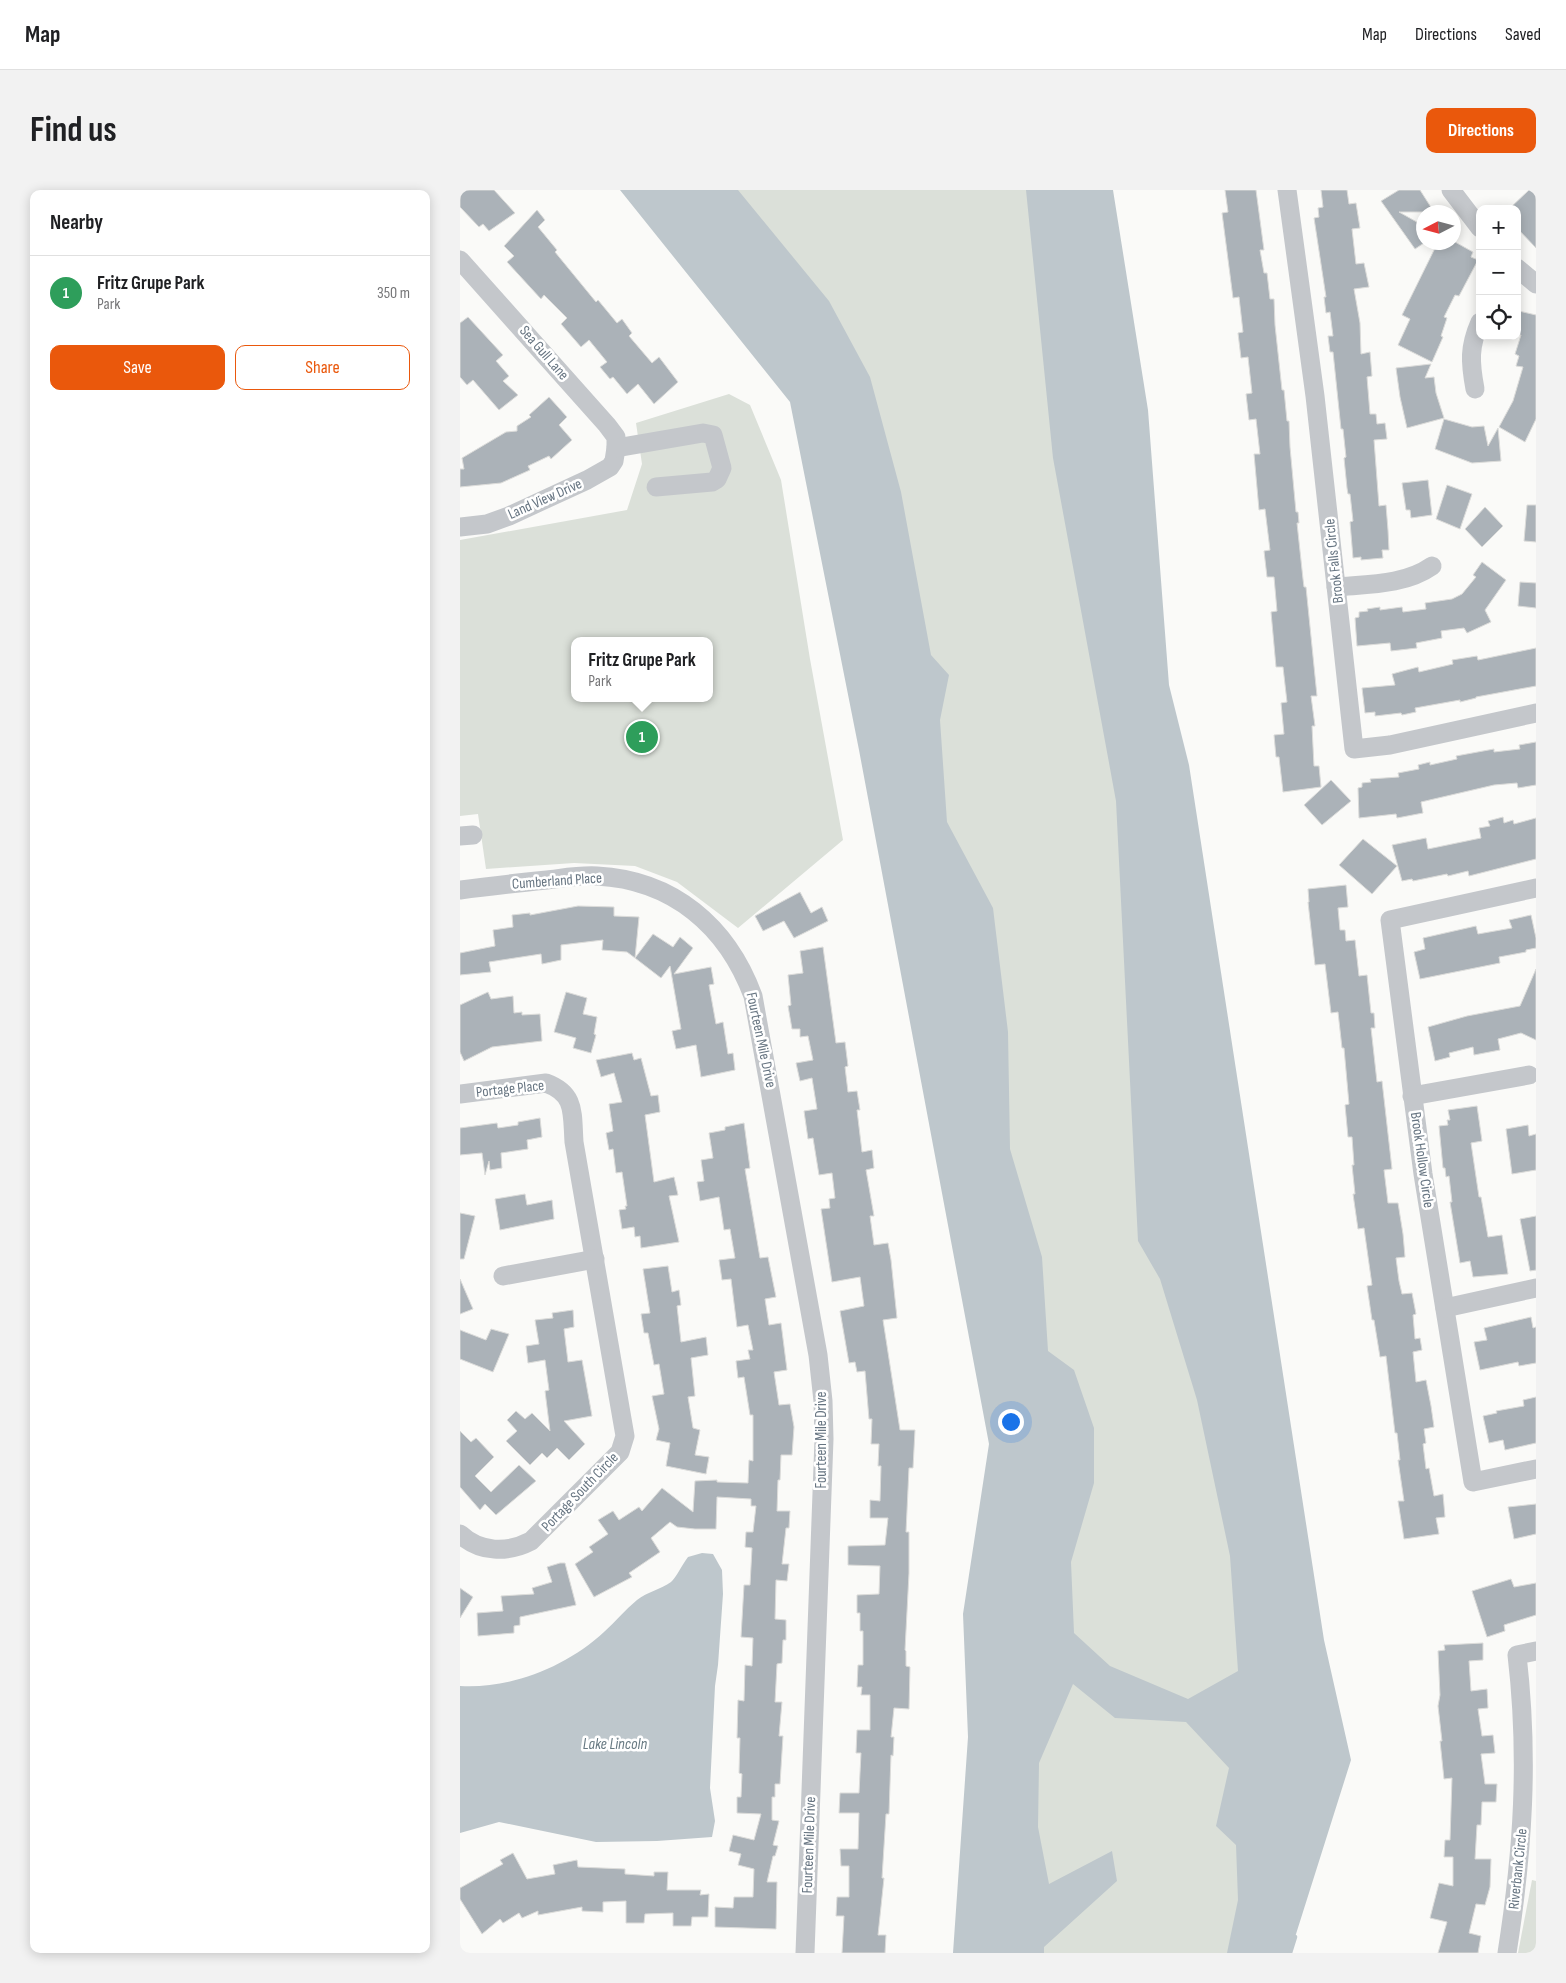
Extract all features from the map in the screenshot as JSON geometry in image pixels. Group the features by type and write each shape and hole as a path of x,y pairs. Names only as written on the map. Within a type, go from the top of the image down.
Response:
{"street":[{"name":"Brook Falls Circle","path":"1286,190 1315,396 1354,749 1390,745 1536,713"},
{"path":"1451,190 1476,223"},
{"name":"Sea Gull Lane","path":"460,260 607,425 616,437 616,450"},
{"path":"1521,271 1536,284"},
{"path":"1475,389 1470,364 1471,347 1476,333"},
{"path":"616,450 704,433 713,435 722,468 717,479 712,482 656,487"},
{"name":"Land View Drive","path":"460,528 486,524 509,516 587,480 610,467 614,461 616,450"},
{"path":"1336,587 1407,579 1432,566"},
{"name":"Cumberland Place","path":"460,890 585,876 623,879 651,887 674,898 703,919 724,940"},
{"name":"Brook Hollow Circle","path":"1536,888 1390,920 1412,1096 1444,1308 1474,1482 1536,1469"},
{"name":"Fourteen Mile Drive","path":"724,940 746,975 754,996 818,1355 823,1401 823,1449 805,1953"},
{"path":"1412,1096 1530,1075"},
{"name":"Portage Place","path":"460,1094 546,1082 559,1088"},
{"name":"Portage South Circle","path":"465,1538 479,1546 505,1550 522,1546 532,1541 613,1459 623,1444 625,1431 574,1142 569,1099 559,1088"},
{"path":"503,1276 595,1259"},
{"path":"1444,1308 1536,1288"},
{"name":"Riverbank Circle","path":"1507,1953 1522,1839 1524,1783 1523,1728 1517,1655 1536,1651"}],"shaded area":[{"path":"695,190 1058,190 1262,1641 1249,1953 1020,1953 1023,1752 919,710 870,420"},
{"path":"729,394 750,405 781,480 810,659 843,840 738,928 677,882 635,866 574,863 486,869 478,814 460,816 460,540 627,510 642,464 636,423"},
{"path":"1532,1880 1536,1881 1536,1953 1518,1953"}],"water":[{"path":"620,190 738,190 829,301 870,377 901,492 931,655 949,675 940,720 947,822 993,908 1008,1032 1010,1149 1042,1257 1048,1351 1074,1370 1094,1428 1094,1483 1071,1562 1074,1633 1110,1666 1188,1699 1238,1671 1230,1556 1197,1400 1160,1279 1138,1241 1116,801 1053,458 1026,190 1113,190 1148,410 1169,685 1189,765 1324,1640 1351,1760 1290,1953 1227,1953 1238,1900 1236,1845 1216,1826 1229,1768 1186,1722 1115,1718 1073,1684 1039,1763 1038,1827 1049,1884 1112,1851 1117,1881 1044,1947 1044,1953 953,1953 968,1737 963,1614 989,1444 859,750 790,402"},
{"name":"Lake Lincoln","path":"702,1553 713,1554 722,1570 723,1594 715,1686 710,1788 715,1821 712,1837 657,1841 596,1842 499,1822 460,1833 460,1686 499,1684 518,1679 537,1673 573,1656 604,1632 637,1600 671,1582 688,1557"}],"building":[{"path":"460,190 494,190 515,213 489,231 483,224 479,227 460,207"},
{"path":"1225,190 1256,190 1264,250 1260,250 1264,273 1267,273 1270,299 1274,299 1282,390 1284,390 1287,421 1289,421 1296,512 1298,512 1299,523 1297,523 1304,587 1306,587 1317,696 1311,696 1315,726 1312,726 1314,766 1319,766 1321,787 1283,792 1279,757 1276,757 1274,735 1284,734 1281,703 1287,702 1283,667 1276,667 1271,612 1277,611 1274,577 1267,577 1264,551 1270,550 1265,509 1259,510 1254,454 1260,454 1256,419 1249,420 1246,394 1252,393 1248,357 1241,358 1238,333 1243,332 1239,297 1233,298 1222,213 1228,212"},
{"path":"1321,190 1347,190 1349,204 1356,203 1360,228 1352,229 1356,264 1364,263 1369,287 1354,289 1360,323 1361,354 1370,352 1372,376 1367,377 1370,414 1376,414 1377,424 1385,423 1387,439 1374,440 1379,506 1386,505 1388,530 1389,550 1382,550 1383,558 1361,560 1361,557 1353,558 1350,522 1353,521 1350,494 1348,494 1347,488 1343,429 1341,429 1333,352 1330,352 1328,336 1333,336 1330,312 1326,313 1324,297 1326,297 1314,218 1319,217 1318,208 1323,207"},
{"path":"1399,190 1420,190 1430,205 1416,205 1416,212 1399,212 1416,222 1416,248 1415,249 1381,201"},
{"path":"1529,190 1536,194 1536,248 1521,232 1521,205 1513,205"},
{"path":"537,210 545,220 538,227 557,250 555,252 596,302 598,300 617,323 622,319 632,333 629,336 652,363 659,357 678,382 654,404 638,384 627,394 613,377 610,379 600,367 607,362 589,340 581,347 561,324 567,318 544,295 541,299 507,262 514,256 504,246"},
{"path":"1461,245 1473,252 1471,257 1476,259 1476,264 1459,296 1455,295 1444,317 1447,318 1441,336 1443,337 1432,362 1398,345 1410,319 1402,315 1434,250 1461,250"},
{"path":"1521,311 1536,315 1536,419 1525,442 1499,427 1513,401 1523,367 1516,366 1519,356 1515,354 1521,340"},
{"path":"468,317 503,355 496,361 509,376 503,381 518,395 499,410 473,380 467,385 460,377 460,323"},
{"path":"1431,364 1425,378 1434,377 1436,393 1444,418 1407,428 1396,368"},
{"path":"549,397 567,417 559,425 572,440 551,459 549,456 528,466 530,470 501,483 460,487 460,469 464,469 462,458 506,432 517,431 517,426 531,417 529,415"},
{"path":"1444,419 1472,427 1484,426 1488,446 1498,428 1501,461 1472,463 1435,449"},
{"path":"1428,480 1432,515 1411,518 1410,510 1406,510 1402,483"},
{"path":"1447,485 1472,494 1460,529 1436,519"},
{"path":"1527,505 1536,505 1536,542 1524,541"},
{"path":"1485,507 1503,526 1482,547 1465,529"},
{"path":"1482,562 1506,580 1485,610 1491,622 1467,633 1464,628 1441,631 1442,638 1416,643 1417,648 1391,651 1390,643 1357,646 1355,618 1359,617 1359,612 1380,607 1380,610 1402,607 1403,612 1426,609 1425,603 1452,599 1462,594 1476,577 1473,575"},
{"path":"1520,582 1536,583 1536,608 1518,606"},
{"path":"1536,648 1536,686 1476,697 1460,702 1460,700 1415,708 1416,712 1402,715 1401,713 1375,716 1375,712 1365,713 1362,688 1395,685 1392,674 1418,667 1419,672 1453,664 1452,660 1477,656 1478,660"},
{"path":"1536,742 1536,785 1518,788 1517,783 1494,785 1421,802 1423,813 1397,818 1396,814 1359,818 1358,788 1362,787 1362,783 1371,782 1370,779 1399,777 1398,773 1419,769 1418,765 1430,762 1430,765 1457,759 1456,756 1494,749 1494,752 1520,749 1519,745"},
{"path":"1331,780 1351,801 1322,825 1304,805"},
{"path":"1503,817 1504,823 1513,820 1514,824 1536,818 1536,859 1469,876 1468,871 1448,876 1447,874 1413,881 1412,879 1402,881 1392,845 1426,838 1428,849 1481,838 1479,828 1490,826 1488,821"},
{"path":"1363,839 1397,866 1372,894 1339,865"},
{"path":"1346,885 1348,907 1338,908 1340,930 1345,930 1346,941 1355,940 1359,976 1367,975 1371,1013 1374,1013 1375,1028 1371,1028 1377,1082 1382,1081 1392,1169 1384,1170 1388,1203 1398,1203 1403,1234 1405,1257 1396,1258 1399,1281 1402,1294 1412,1293 1416,1314 1413,1315 1415,1339 1420,1338 1422,1350 1413,1352 1416,1382 1426,1380 1431,1406 1434,1427 1424,1429 1426,1443 1423,1444 1426,1469 1429,1468 1434,1496 1443,1494 1445,1517 1436,1518 1439,1534 1404,1539 1398,1501 1404,1501 1398,1460 1400,1460 1386,1356 1380,1357 1374,1320 1372,1320 1367,1286 1372,1285 1364,1228 1358,1229 1353,1194 1355,1194 1352,1165 1354,1165 1352,1137 1348,1137 1345,1105 1349,1104 1344,1048 1342,1048 1338,1012 1331,1013 1325,964 1315,965 1308,902 1308,889"},
{"path":"800,892 811,913 822,907 828,921 794,938 784,921 763,931 755,916"},
{"path":"578,906 614,907 614,916 639,917 635,958 627,952 602,950 603,940 561,945 561,960 542,964 541,954 489,962 491,972 460,975 460,953 495,946 493,930 513,927 512,915 530,913 530,915"},
{"path":"1531,915 1536,948 1526,950 1526,952 1499,957 1500,963 1420,979 1414,952 1425,949 1423,938 1476,926 1478,934 1512,928 1509,920"},
{"path":"653,934 673,947 680,937 693,948 674,974 711,967 714,984 709,985 716,1024 723,1022 728,1054 733,1053 735,1070 701,1077 696,1045 676,1049 672,1031 681,1029 670,966 661,978 635,958"},
{"path":"823,947 836,1043 845,1042 848,1066 845,1067 848,1092 857,1091 860,1110 857,1110 862,1152 872,1150 874,1168 866,1170 874,1216 870,1216 874,1245 888,1243 891,1260 897,1318 883,1320 900,1430 915,1430 913,1468 909,1468 906,1532 909,1532 909,1573 905,1650 906,1666 910,1667 909,1709 894,1708 891,1737 894,1737 893,1756 891,1755 889,1814 886,1814 882,1878 884,1878 878,1935 886,1935 885,1953 842,1953 844,1916 836,1916 837,1897 849,1897 849,1866 841,1866 840,1849 858,1849 859,1813 839,1813 840,1793 859,1793 861,1753 856,1753 857,1730 870,1730 870,1695 861,1695 862,1687 857,1687 858,1665 863,1665 863,1631 860,1631 860,1613 857,1613 857,1595 879,1594 880,1566 848,1565 848,1546 885,1545 888,1518 870,1518 870,1500 880,1501 881,1466 878,1466 879,1444 871,1444 872,1419 869,1419 865,1371 857,1372 855,1362 849,1363 840,1311 864,1306 860,1277 832,1282 821,1209 830,1208 829,1199 835,1198 832,1173 819,1175 813,1138 808,1139 804,1111 817,1109 812,1078 800,1081 796,1063 813,1060 808,1036 800,1037 800,1029 792,1029 788,1006 791,1005 788,975 803,973 800,951"},
{"path":"1536,969 1536,1040 1521,1033 1498,1039 1500,1050 1474,1055 1473,1047 1449,1053 1450,1057 1435,1061 1428,1027 1467,1016 1520,1006"},
{"path":"488,992 491,999 513,996 514,1013 522,1012 522,1015 540,1014 542,1041 492,1047 464,1061 460,1052 460,1005"},
{"path":"566,992 587,998 583,1014 597,1017 594,1034 596,1035 591,1053 573,1048 576,1038 554,1032"},
{"path":"632,1053 634,1060 641,1058 651,1096 658,1095 660,1112 645,1115 654,1182 674,1177 678,1195 669,1196 679,1242 641,1248 640,1236 635,1237 634,1227 622,1229 619,1210 626,1209 625,1206 627,1206 622,1172 616,1173 613,1149 609,1150 606,1133 613,1131 609,1104 622,1102 614,1073 601,1077 596,1060"},
{"path":"1477,1106 1482,1141 1471,1143 1479,1197 1481,1197 1488,1237 1502,1235 1508,1274 1473,1277 1470,1261 1460,1263 1450,1202 1452,1202 1449,1176 1446,1177 1445,1168 1443,1168 1439,1126 1448,1125 1447,1120 1450,1120 1448,1110"},
{"path":"540,1118 542,1137 527,1140 528,1149 501,1153 502,1168 490,1170 489,1161 485,1175 482,1153 460,1155 460,1128 497,1123 498,1128 518,1125 518,1122"},
{"path":"744,1123 750,1168 745,1169 760,1258 768,1257 776,1297 765,1299 769,1325 781,1323 787,1370 774,1372 779,1405 790,1404 794,1427 792,1455 781,1455 780,1480 778,1480 777,1511 790,1511 789,1528 786,1528 782,1564 789,1564 787,1581 776,1580 775,1619 786,1620 786,1640 783,1640 782,1663 777,1664 775,1702 782,1702 779,1736 783,1736 780,1784 775,1784 775,1797 772,1797 772,1820 779,1821 773,1845 778,1846 775,1856 773,1856 767,1882 777,1882 776,1929 715,1927 715,1907 733,1908 734,1897 753,1897 754,1869 738,1865 741,1854 729,1851 733,1835 754,1840 761,1814 737,1813 737,1797 741,1797 742,1774 739,1773 740,1738 737,1738 738,1700 744,1701 745,1665 752,1666 753,1638 741,1637 744,1585 750,1585 752,1548 745,1547 746,1532 753,1532 756,1506 751,1506 751,1499 717,1497 716,1529 677,1527 670,1522 651,1538 660,1552 629,1573 632,1577 594,1597 575,1564 593,1552 589,1547 608,1534 598,1520 613,1511 619,1520 639,1507 642,1511 662,1488 693,1512 695,1481 717,1480 717,1482 748,1483 749,1460 753,1461 753,1415 750,1415 744,1377 738,1378 736,1361 750,1359 748,1350 753,1350 748,1325 737,1327 731,1279 722,1280 719,1260 735,1258 730,1229 724,1230 719,1197 700,1201 697,1182 704,1181 701,1160 713,1158 709,1133 725,1130 725,1127"},
{"path":"1528,1125 1529,1136 1536,1134 1536,1170 1512,1174 1506,1129"},
{"path":"525,1194 527,1205 552,1200 554,1219 500,1230 495,1199"},
{"path":"460,1213 475,1216 464,1259 460,1259"},
{"path":"1536,1216 1536,1270 1530,1271 1520,1219"},
{"path":"668,1266 672,1292 679,1290 681,1305 677,1306 681,1342 706,1337 708,1355 691,1358 695,1396 688,1397 693,1428 700,1430 695,1455 709,1457 706,1474 666,1466 670,1443 656,1440 659,1429 652,1396 664,1394 659,1364 654,1365 648,1333 644,1333 641,1314 650,1313 643,1269"},
{"path":"460,1279 473,1309 460,1314"},
{"path":"573,1310 574,1327 564,1329 568,1362 582,1360 592,1416 564,1421 585,1444 569,1460 557,1448 547,1458 542,1453 530,1465 506,1441 517,1431 507,1420 516,1411 525,1419 532,1413 550,1431 545,1391 549,1390 545,1360 528,1363 526,1346 539,1344 535,1320 553,1318 552,1313"},
{"path":"1531,1317 1533,1328 1536,1327 1536,1363 1519,1366 1518,1362 1480,1370 1474,1342 1487,1340 1484,1328"},
{"path":"491,1329 509,1334 493,1372 460,1359 460,1330 486,1340"},
{"path":"1536,1397 1536,1443 1505,1450 1503,1440 1489,1443 1483,1416 1497,1413 1496,1411 1524,1406 1523,1400"},
{"path":"460,1431 471,1442 476,1438 494,1457 475,1476 491,1492 519,1465 536,1481 496,1515 485,1504 480,1510 460,1487"},
{"path":"1536,1504 1536,1534 1514,1539 1508,1507"},
{"path":"565,1563 576,1605 520,1617 520,1625 514,1626 514,1633 478,1636 477,1613 503,1611 501,1596 534,1594 532,1588 552,1582 547,1567"},
{"path":"1511,1579 1514,1587 1536,1583 1536,1615 1504,1625 1505,1631 1487,1637 1472,1591"},
{"path":"460,1588 473,1597 460,1618"},
{"path":"1483,1643 1483,1660 1469,1661 1471,1691 1487,1689 1488,1708 1478,1709 1482,1736 1493,1735 1495,1753 1481,1754 1485,1784 1497,1784 1496,1802 1482,1802 1481,1825 1477,1825 1475,1859 1491,1859 1490,1887 1485,1905 1476,1904 1469,1933 1481,1936 1478,1953 1438,1953 1447,1922 1430,1918 1439,1883 1453,1886 1453,1857 1444,1857 1445,1840 1450,1840 1452,1778 1444,1779 1438,1706 1440,1695 1438,1651 1445,1650 1444,1645"},
{"path":"513,1853 527,1879 555,1874 553,1865 577,1860 578,1867 625,1869 625,1874 654,1876 654,1872 668,1872 667,1890 701,1890 700,1895 709,1894 708,1917 692,1917 691,1926 673,1926 673,1913 645,1914 644,1923 626,1923 626,1901 603,1902 603,1912 582,1911 582,1907 538,1915 538,1911 522,1918 519,1913 503,1923 500,1919 482,1934 460,1899 460,1888 503,1864 500,1860"}],"waterway":[{"path":"1290,1953 1295,1937"}],"place":[{"name":"Fritz Grupe Park","path":"642,737"}]}
